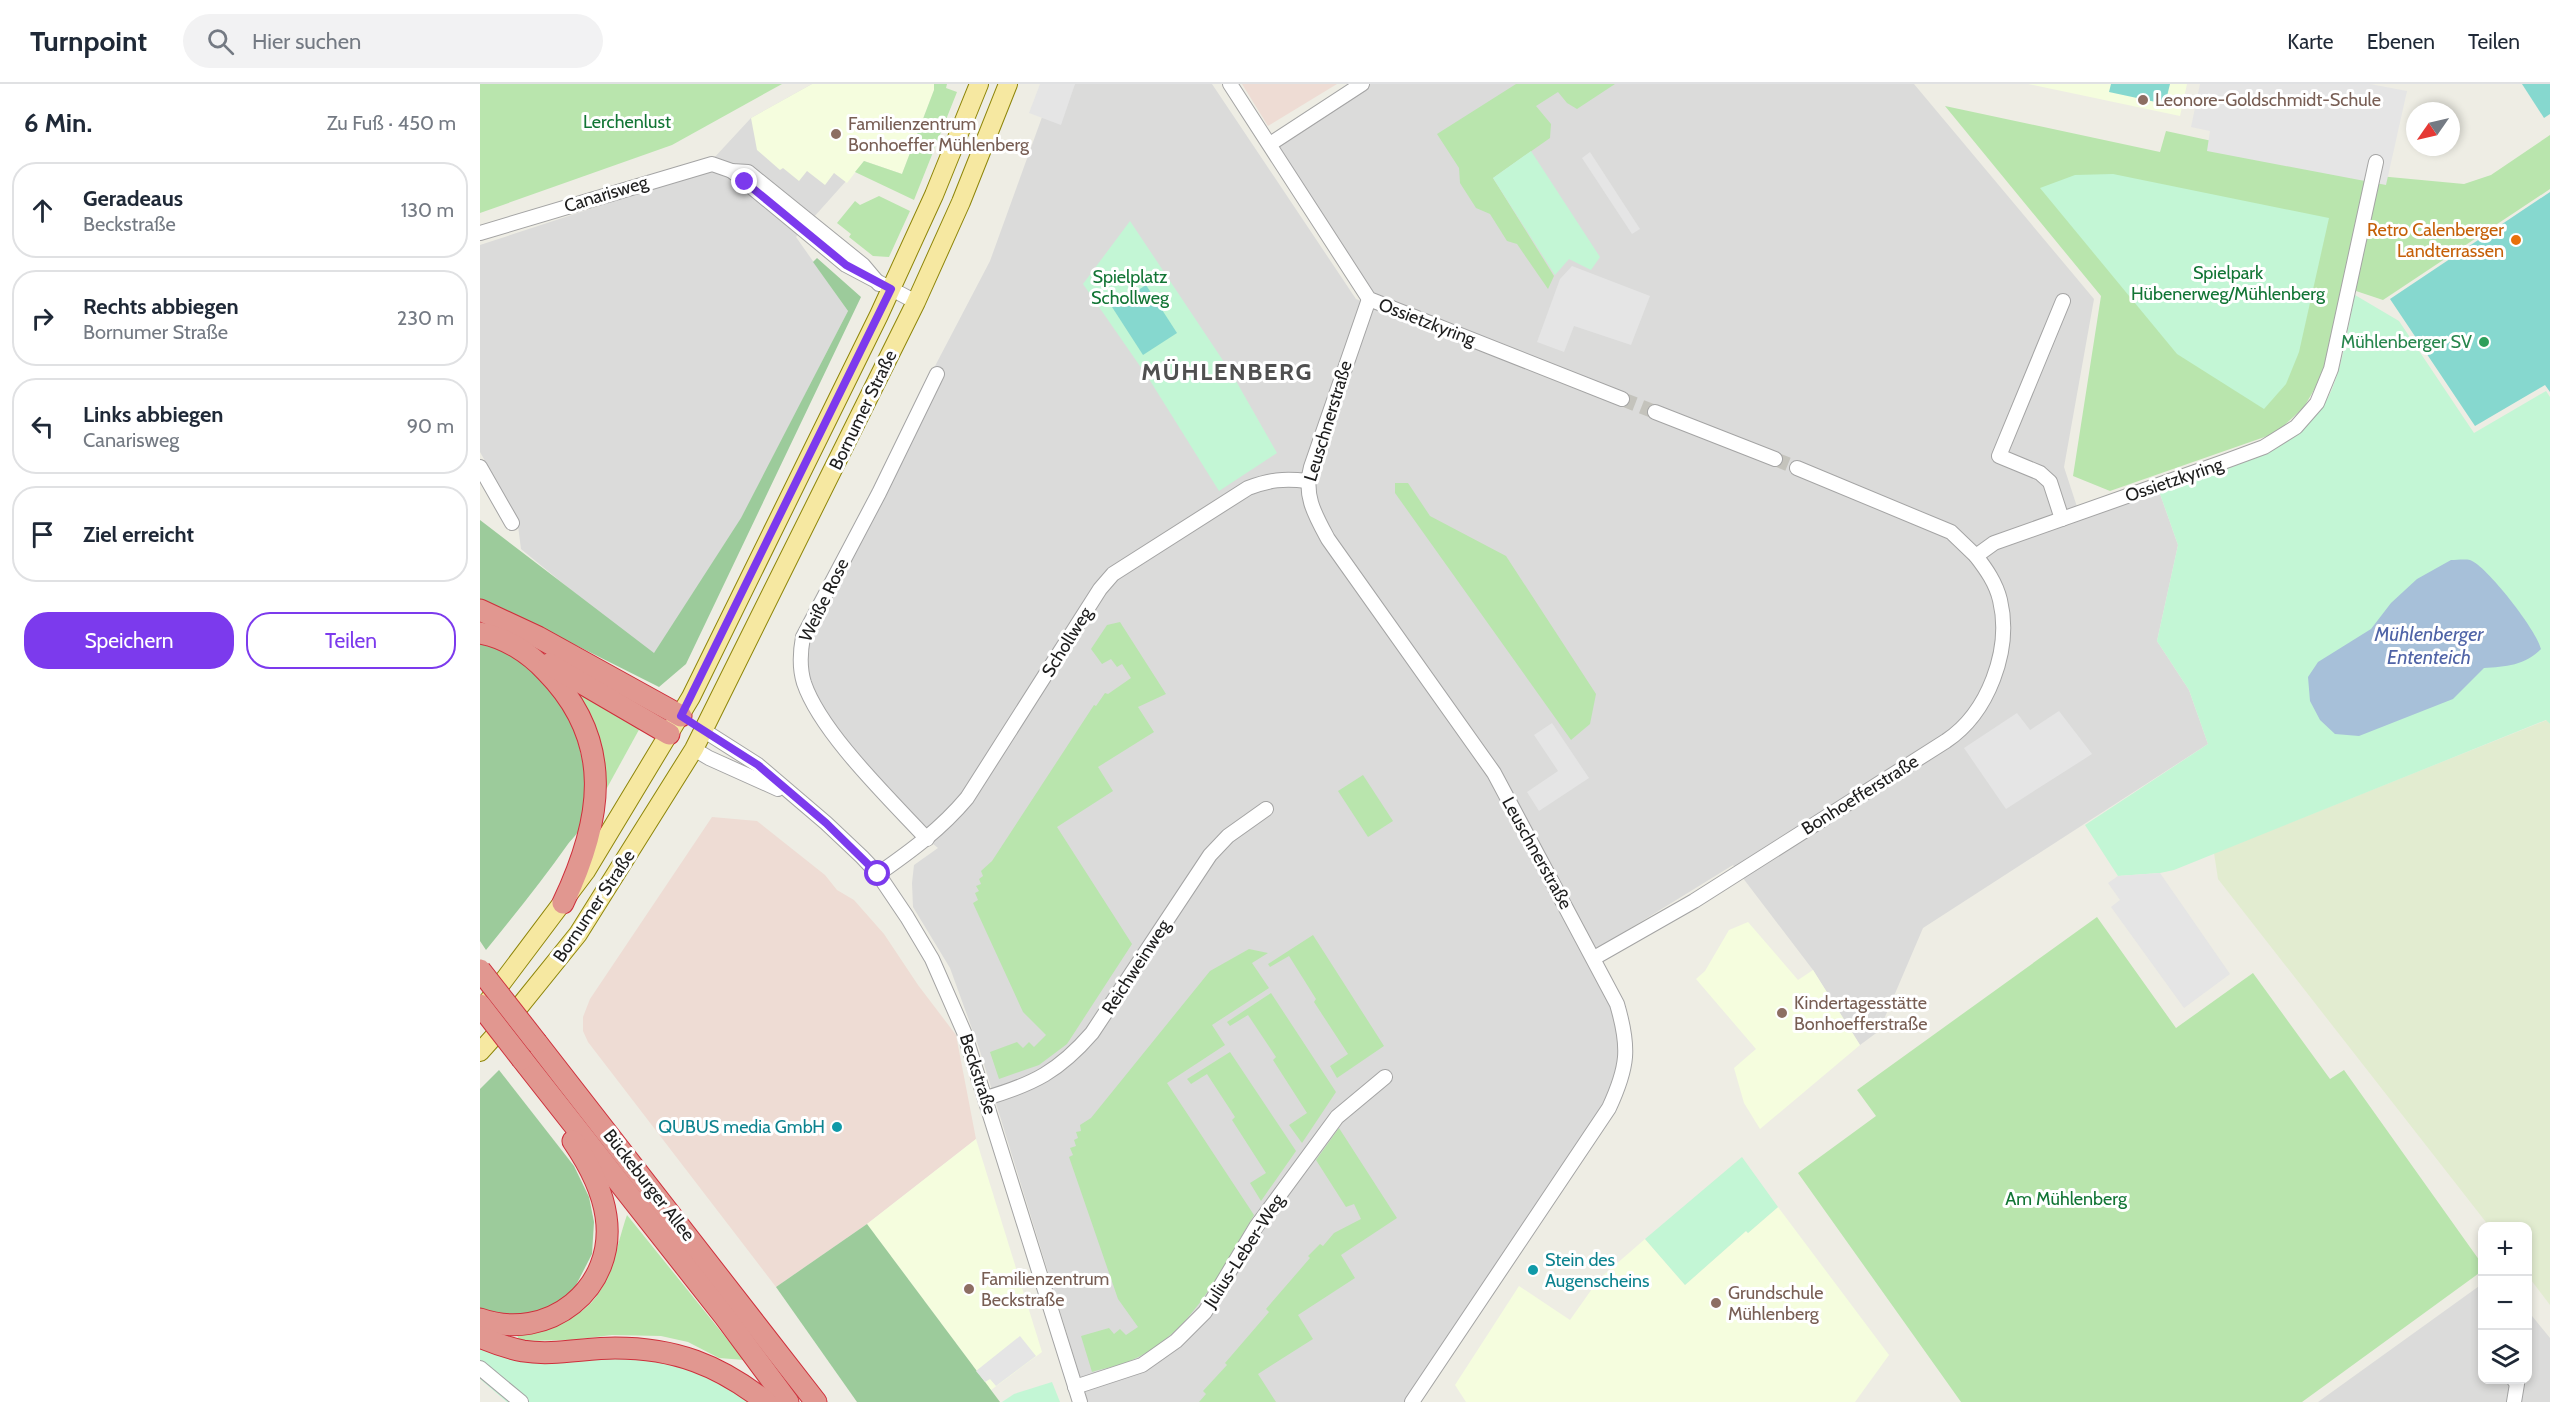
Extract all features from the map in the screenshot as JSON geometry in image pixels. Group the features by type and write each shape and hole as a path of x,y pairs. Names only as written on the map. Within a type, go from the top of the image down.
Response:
{"highway":[{"path":"480,610 538,637 681,716"},
{"path":"480,633 509,642 669,734"},
{"path":"509,642 541,665 560,685 584,727 592,751 596,773 593,822 581,866 564,903"},
{"name":"Bückeburger Allee","path":"480,970 816,1402"},
{"name":"Bückeburger Allee","path":"480,1005 725,1317 788,1402"},
{"path":"480,1319 498,1324 530,1323 549,1318 571,1307 581,1298 593,1281 600,1266 605,1245 606,1218 601,1194 585,1159 544,1098 522,1059"},
{"path":"480,1337 525,1351 550,1352 613,1348 667,1353 695,1359 724,1372 766,1402"}],"main road":[{"name":"Bornumer Straße","path":"480,1010 564,903 614,828 681,716 885,287 934,195 979,84"},
{"name":"Bornumer Straße","path":"480,1052 578,934 694,749 916,302 961,202 1008,84"},
{"path":"681,716 703,730"},
{"path":"669,734 694,749"}],"street":[{"name":"Ossietzkyring","path":"1230,84 1369,299 1622,399"},
{"path":"1270,144 1362,84"},
{"name":"Ossietzkyring","path":"1976,556 1994,543 2264,447 2296,427 2317,402 2331,369 2376,162"},
{"name":"Canarisweg","path":"480,233 692,168 712,164 732,171 846,265 916,302"},
{"name":"Leuschnerstraße","path":"1369,299 1307,481 1307,494 1313,512 1328,539 1494,773 1617,1004 1627,1042 1620,1085 1609,1108 1412,1402"},
{"path":"2062,519 2050,482 2040,473 1999,456 2063,301"},
{"name":"Weiße Rose","path":"927,839 851,756 831,730 803,682 799,656 803,637 879,493 937,374"},
{"path":"1655,412 1775,459"},
{"path":"480,467 512,523"},
{"path":"1797,468 1951,532 1976,556"},
{"name":"Schollweg","path":"878,874 947,822 967,798 1100,589 1113,574 1248,488 1270,479 1307,481"},
{"name":"Bonhoefferstraße","path":"1594,958 1694,901 1946,741 1973,717 1988,690 1996,669 2004,620 2000,599 1991,576 1976,556"},
{"name":"Beckstraße","path":"703,730 758,765 826,823 878,874 907,917 941,976 964,1032 986,1098 1080,1402"},
{"name":"Beckstraße","path":"694,749 791,795"},
{"name":"Reichweinweg","path":"986,1098 1020,1088 1042,1077 1060,1066 1076,1052 1092,1033 1210,855 1228,836 1266,809"},
{"name":"Julius-Leber-Weg","path":"1075,1387 1142,1365 1183,1334 1205,1312 1256,1227 1338,1117 1385,1077"},
{"path":"480,1368 521,1402"},
{"path":"2514,1402 2517,1384"}],"shaded area":[{"path":"812,84 934,84 902,174 864,161 796,237 848,311 742,517 654,654 521,549 517,518 480,452 480,245 700,173 751,118"},
{"name":"Familienzentrum Bonhoeffer Mühlenberg","path":"812,84 934,84 934,90 902,174 864,161 847,183 834,173 825,185 807,171 799,181 783,168 780,170 757,150 751,118"},
{"path":"1040,84 1075,84 1061,125 1029,113"},
{"path":"1054,84 1212,84 1356,299 1383,309 1276,144 1370,84 1914,84 2094,299 2064,467 2081,519 2159,491 2178,545 2157,641 2189,690 2208,744 1923,928 1879,1031 1860,1045 1813,970 1733,865 1587,955 1613,1007 1621,1041 1617,1077 1602,1108 1405,1402 1088,1402 979,1048 950,968 913,907 914,865 938,848 927,839 851,756 803,682 803,637 937,375 934,368 990,261"},
{"path":"1242,84 1337,84 1268,126"},
{"name":"Leonore-Goldschmidt-Schule","path":"2028,84 2187,84 2180,116"},
{"path":"2111,84 2170,84 2165,104 2109,92"},
{"path":"2200,84 2370,84 2407,91 2386,185 2207,151 2210,131 2191,127"},
{"path":"2522,84 2550,84 2550,114 2544,118"},
{"path":"1590,152 1640,229 1632,234 1582,158"},
{"name":"Mühlenberger SV","path":"2550,192 2550,392 2545,385 2475,426 2390,299"},
{"path":"1572,266 1650,296 1631,345 1574,326 1564,352 1537,342 1560,279"},
{"path":"1146,285 1177,333 1143,355 1112,307"},
{"path":"2059,711 2092,754 2006,809 1964,748 2017,713 2030,730"},
{"path":"2547,720 2550,724 2550,1305 2532,1281 2532,1222 2486,1222 2218,879 2214,853"},
{"path":"1552,723 1589,778 1539,811 1527,792 1558,771 1534,735"},
{"path":"712,817 757,821 825,875 837,890 854,900 884,934 918,985 956,1035 976,1139 867,1224 776,1287 588,1042 583,1031 583,1017 590,999"},
{"path":"2160,873 2230,974 2184,1008 2111,907 2120,900 2108,883 2118,876"},
{"name":"Kindertagesstätte Bonhoefferstraße","path":"1748,922 1798,980 1813,970 1860,1045 1760,1129 1744,1103 1734,1068 1756,1049 1696,979 1705,971 1729,930"},
{"name":"Familienzentrum Beckstraße","path":"976,1139 1042,1352 991,1390 867,1224"},
{"name":"Grundschule Mühlenberg","path":"1778,1207 1889,1355 1855,1402 1466,1402 1455,1385 1519,1286 1570,1320 1599,1279 1645,1239 1685,1285 1746,1231 1748,1233"},
{"path":"2478,1287 2478,1384 2532,1384 2532,1316 2550,1338 2550,1402 2318,1402"},
{"path":"1020,1336 1036,1356 996,1386 990,1379 985,1382 976,1371"}],"green space":[{"name":"Lerchenlust","path":"480,84 782,84 672,145 480,213"},
{"path":"934,84 947,84 946,88 957,92 914,200 855,172 864,161 902,174 934,90"},
{"path":"1516,84 1615,84 1577,109 1567,103 1558,92 1536,106 1551,124 1550,138 1493,178 1554,276 1548,289 1517,244 1507,241 1490,214 1476,208 1460,183 1459,168 1437,134"},
{"path":"1945,106 2160,152 2166,131 2368,175 2464,184 2491,175 2550,135 2550,189 2383,300 2344,287 2321,378 2304,407 2276,433 2110,491 2073,476 2101,296"},
{"path":"1531,151 1600,257 1591,270 1569,259 1555,275 1493,178"},
{"name":"Spielpark Hübenerweg/Mühlenberg","path":"2113,174 2329,218 2299,352 2286,384 2264,409 2177,354 2040,188 2075,175"},
{"path":"879,196 910,211 889,257 873,256 849,237 851,234 837,223 855,201 860,205"},
{"name":"Spielplatz Schollweg","path":"1130,221 1232,374 1277,453 1219,491 1149,379 1083,284"},
{"path":"817,258 861,297 686,664 659,687 480,599 480,520 654,653 741,518 848,311 813,262"},
{"path":"2355,295 2399,321 2474,433 2546,391 2550,397 2550,724 2546,720 2174,870 2118,876 2085,825 2208,744 2189,690 2157,641 2178,545 2159,491 2258,456 2302,430 2319,411 2332,389 2343,354"},
{"path":"1395,483 1408,483 1430,516 1506,556 1596,694 1590,724 1571,740 1395,493"},
{"path":"1120,622 1166,694 1138,707 1154,732 1098,767 1113,791 1057,827 1132,944 1067,1044 1039,1065 999,1079 990,1052 1017,1042 1023,1048 1029,1042 1034,1047 1046,1035 1023,1012 973,903 978,900 975,893 979,891 976,886 981,884 979,879 983,876 981,871 992,861 1094,705 1096,706 1105,693 1108,694 1131,678 1122,664 1117,667 1111,659 1102,664 1091,649 1107,625"},
{"path":"480,644 504,652 526,665 560,702 580,748 585,798 584,818 579,830 486,950 480,941"},
{"path":"570,686 641,726 602,797"},
{"path":"1363,775 1393,821 1368,837 1338,791"},
{"name":"Am Mühlenberg","path":"2097,917 2176,1028 2253,973 2330,1079 2344,1070 2478,1258 2478,1274 2302,1402 1961,1402 1798,1173 1876,1116 1857,1090"},
{"path":"1313,935 1384,1046 1337,1078 1330,1066 1348,1054 1314,1002 1316,999 1289,956 1270,967 1268,964"},
{"path":"1249,949 1268,953 1252,963 1269,988 1212,1025 1225,1045 1167,1083 1254,1215 1204,1298 1172,1334 1132,1360 1092,1372 1081,1336 1109,1328 1114,1334 1120,1329 1126,1335 1138,1327 1118,1299 1069,1157 1073,1155 1070,1148 1076,1146 1074,1140 1078,1138 1076,1132 1081,1131 1080,1125 1091,1118 1210,971"},
{"path":"1271,993 1336,1092 1302,1143 1289,1125 1307,1113 1273,1060 1276,1057 1248,1015 1230,1026 1227,1022"},
{"path":"1230,1052 1296,1151 1261,1201 1250,1183 1266,1173 1232,1120 1235,1117 1207,1074 1191,1084 1187,1079"},
{"path":"499,1070 574,1166 589,1197 594,1222 592,1254 573,1291 547,1309 524,1316 480,1311 480,1089"},
{"path":"1339,1128 1397,1218 1341,1255 1355,1278 1298,1315 1313,1339 1258,1374 1276,1402 1199,1402 1206,1394 1203,1391 1269,1312 1266,1309 1310,1258 1308,1256 1320,1244 1323,1246 1334,1233 1361,1219 1354,1204 1346,1207 1316,1160"},
{"path":"1742,1157 1778,1207 1748,1233 1746,1231 1685,1285 1645,1239"},
{"path":"627,1215 744,1360 719,1358 688,1342 661,1336 612,1335 572,1340 520,1341 516,1334 567,1319 582,1311 592,1302 606,1280"},
{"path":"867,1224 1000,1402 857,1402 776,1287"},
{"path":"480,1347 640,1357 694,1367 752,1402 507,1402 480,1379"},
{"path":"1052,1382 1060,1402 1002,1402 1014,1394"}],"water":[{"name":"Mühlenberger Ententeich","path":"2451,560 2470,560 2478,565 2499,586 2521,615 2538,640 2541,649 2522,662 2484,668 2453,699 2359,736 2335,734 2320,720 2310,701 2308,677 2318,662 2371,629 2391,603 2417,579"}],"tunnel":[{"path":"1622,399 1655,412"},
{"path":"1775,459 1797,468"}],"place":[{"name":"Leonore-Goldschmidt-Schule","path":"2143,100"},
{"name":"Familienzentrum Bonhoeffer Mühlenberg","path":"836,134"},
{"name":"Retro Calenberger Landterrassen","path":"2516,240"},
{"name":"Mühlenberger SV","path":"2484,342"},
{"name":"Kindertagesstätte Bonhoefferstraße","path":"1782,1013"},
{"name":"QUBUS media GmbH","path":"837,1127"},
{"name":"Stein des Augenscheins","path":"1533,1270"},
{"name":"Familienzentrum Beckstraße","path":"969,1289"},
{"name":"Grundschule Mühlenberg","path":"1716,1303"}],"district":[{"name":"MÜHLENBERG","path":"1227,371"}],"route":[{"path":"745,182 846,265 891,289 681,716 758,765 826,823 878,874"}]}
